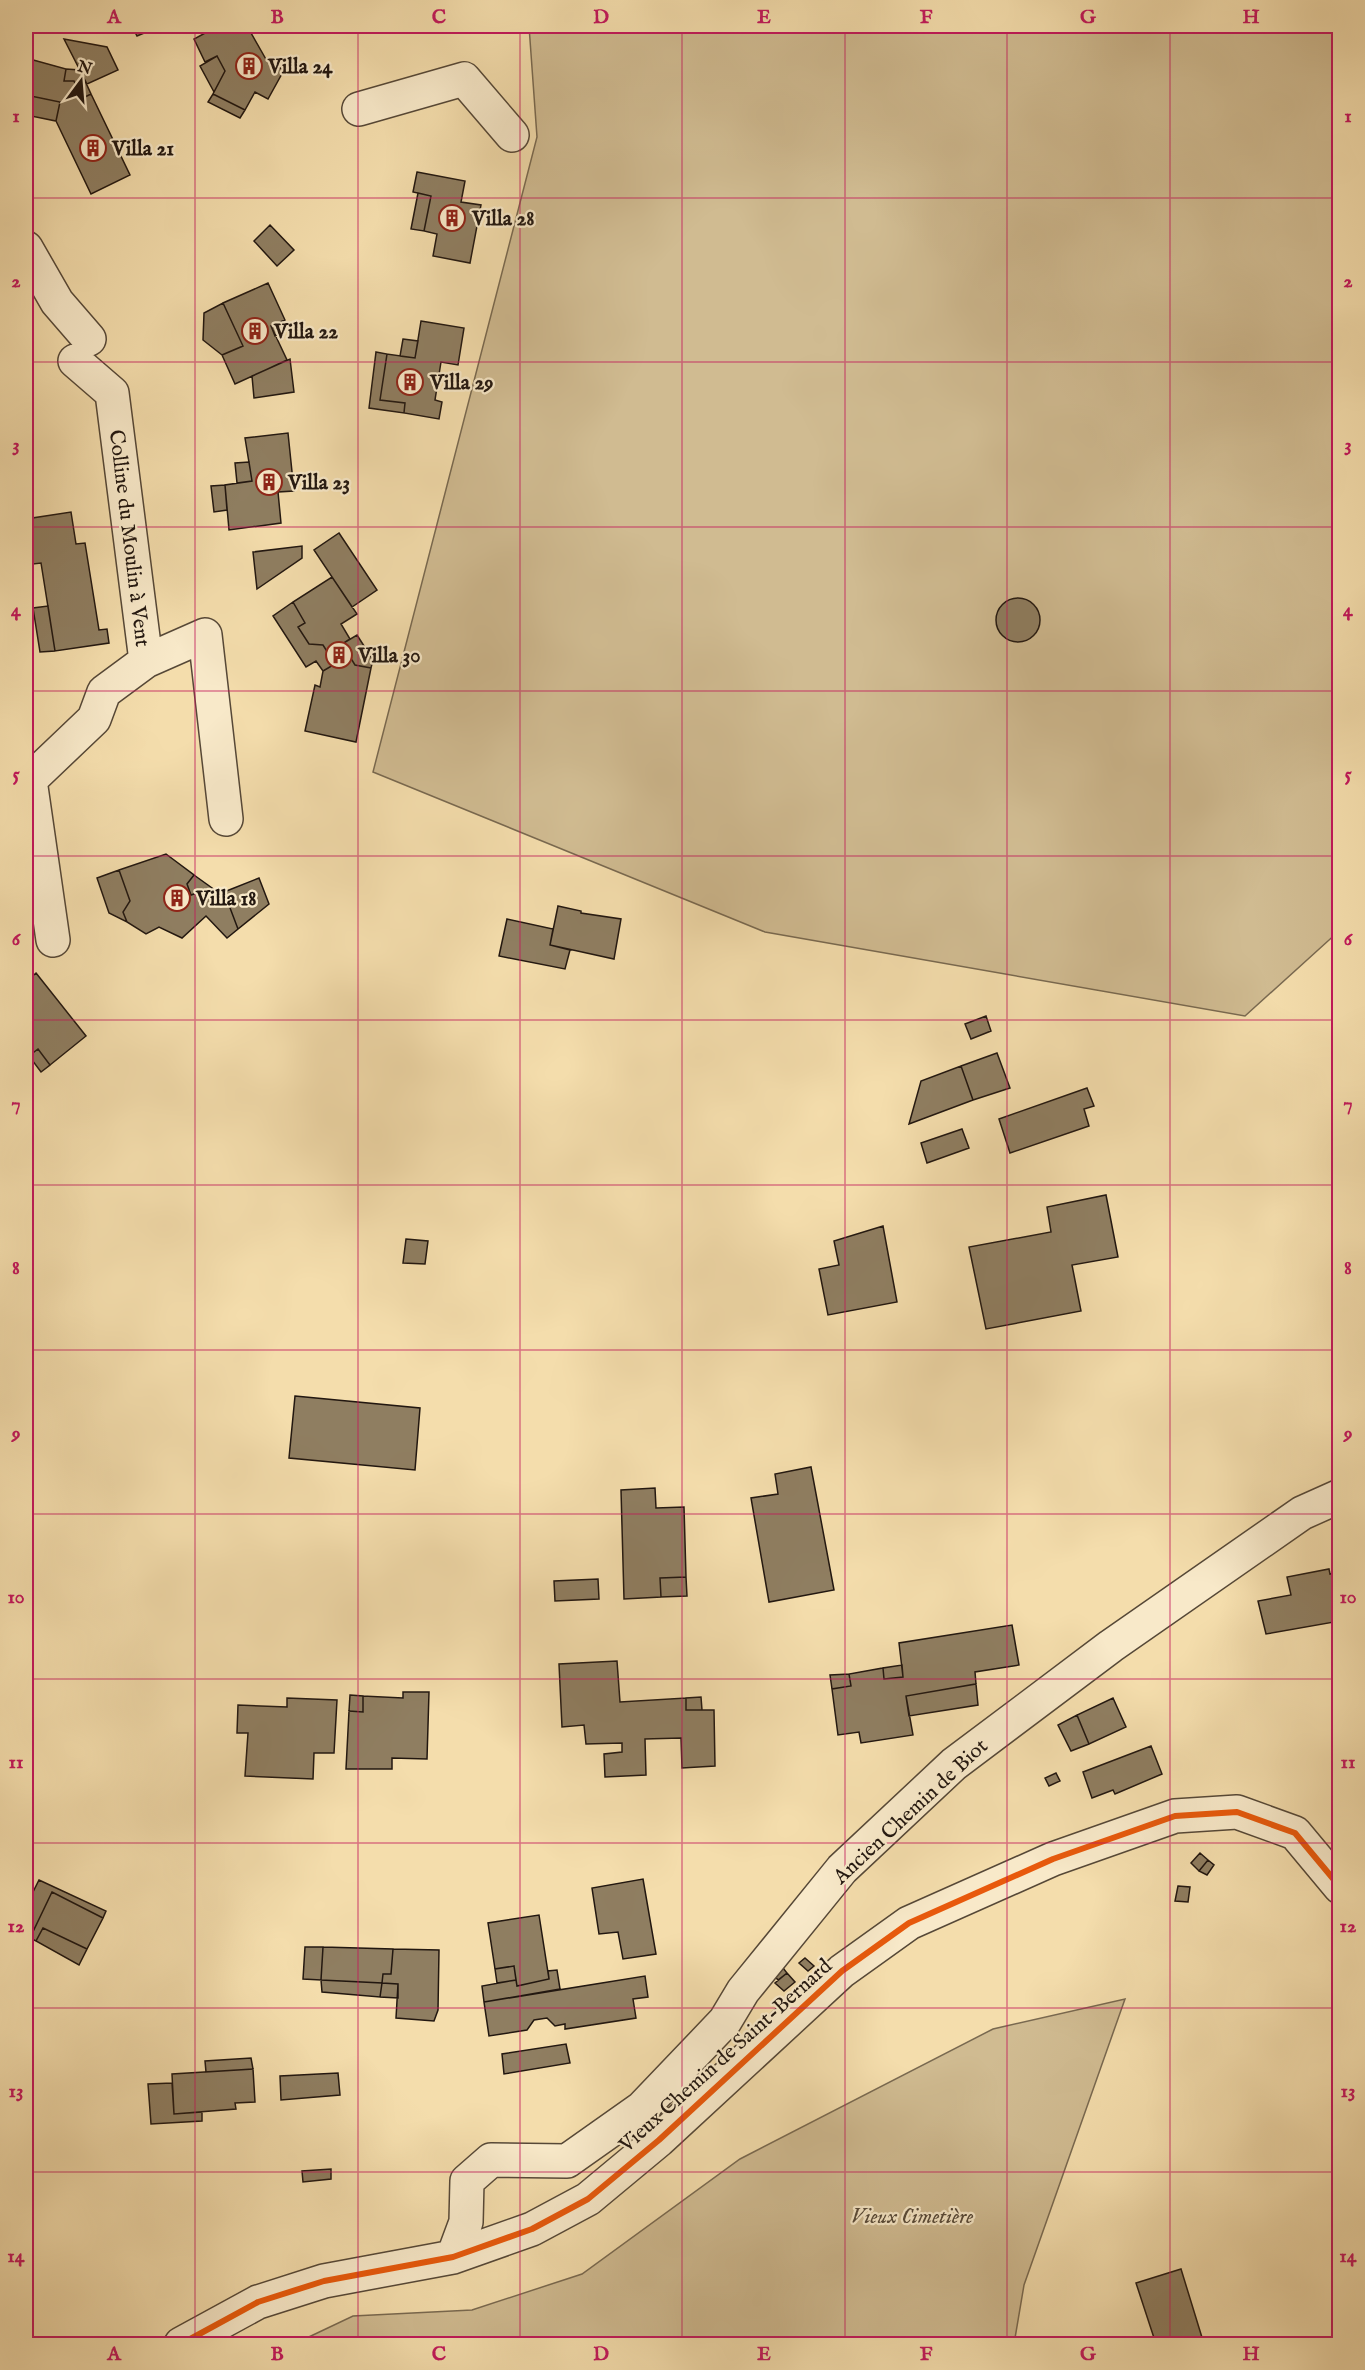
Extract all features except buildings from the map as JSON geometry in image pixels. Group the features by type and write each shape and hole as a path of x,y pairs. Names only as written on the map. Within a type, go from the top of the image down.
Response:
{"street":[{"path":"359,109 464,79 512,135"},
{"name":"Colline du Moulin à Vent","path":"26,248 82,350 112,393 146,662 205,635 226,819"},
{"path":"53,940 30,780 94,719 104,692 146,662"},
{"name":"Ancien Chemin de Biot","path":"453,2257 466,2222 467,2181 491,2160 567,2161 642,2108 725,2021 743,1991 842,1869 954,1764 1111,1646 1302,1513 1340,1496"},
{"name":"Vieux Chemin de Saint-Bernard","path":"181,2344 269,2298 324,2281 453,2257 532,2229 588,2199 659,2140 842,1971 909,1923 1053,1858 1175,1816 1237,1812 1295,1833 1340,1887"}],"green space":[{"path":"529,26 1339,26 1339,931 1245,1016 765,932 373,772 537,137"},
{"name":"Vieux Cimetière","path":"1125,1999 1024,2285 1014,2344 294,2344 353,2316 472,2310 582,2274 740,2159 993,2029"}],"cycle path":[{"path":"181,2344 258,2302 324,2281 453,2257 532,2229 588,2199 659,2140 842,1971 909,1923 1053,1859 1175,1816 1237,1812 1295,1833 1340,1887"}],"place":[{"name":"Villa 24","path":"249,66"},
{"name":"Villa 21","path":"93,148"},
{"name":"Villa 28","path":"452,218"},
{"name":"Villa 22","path":"255,331"},
{"name":"Villa 29","path":"410,382"},
{"name":"Villa 23","path":"269,482"},
{"name":"Villa 30","path":"339,655"},
{"name":"Villa 18","path":"177,898"}]}
